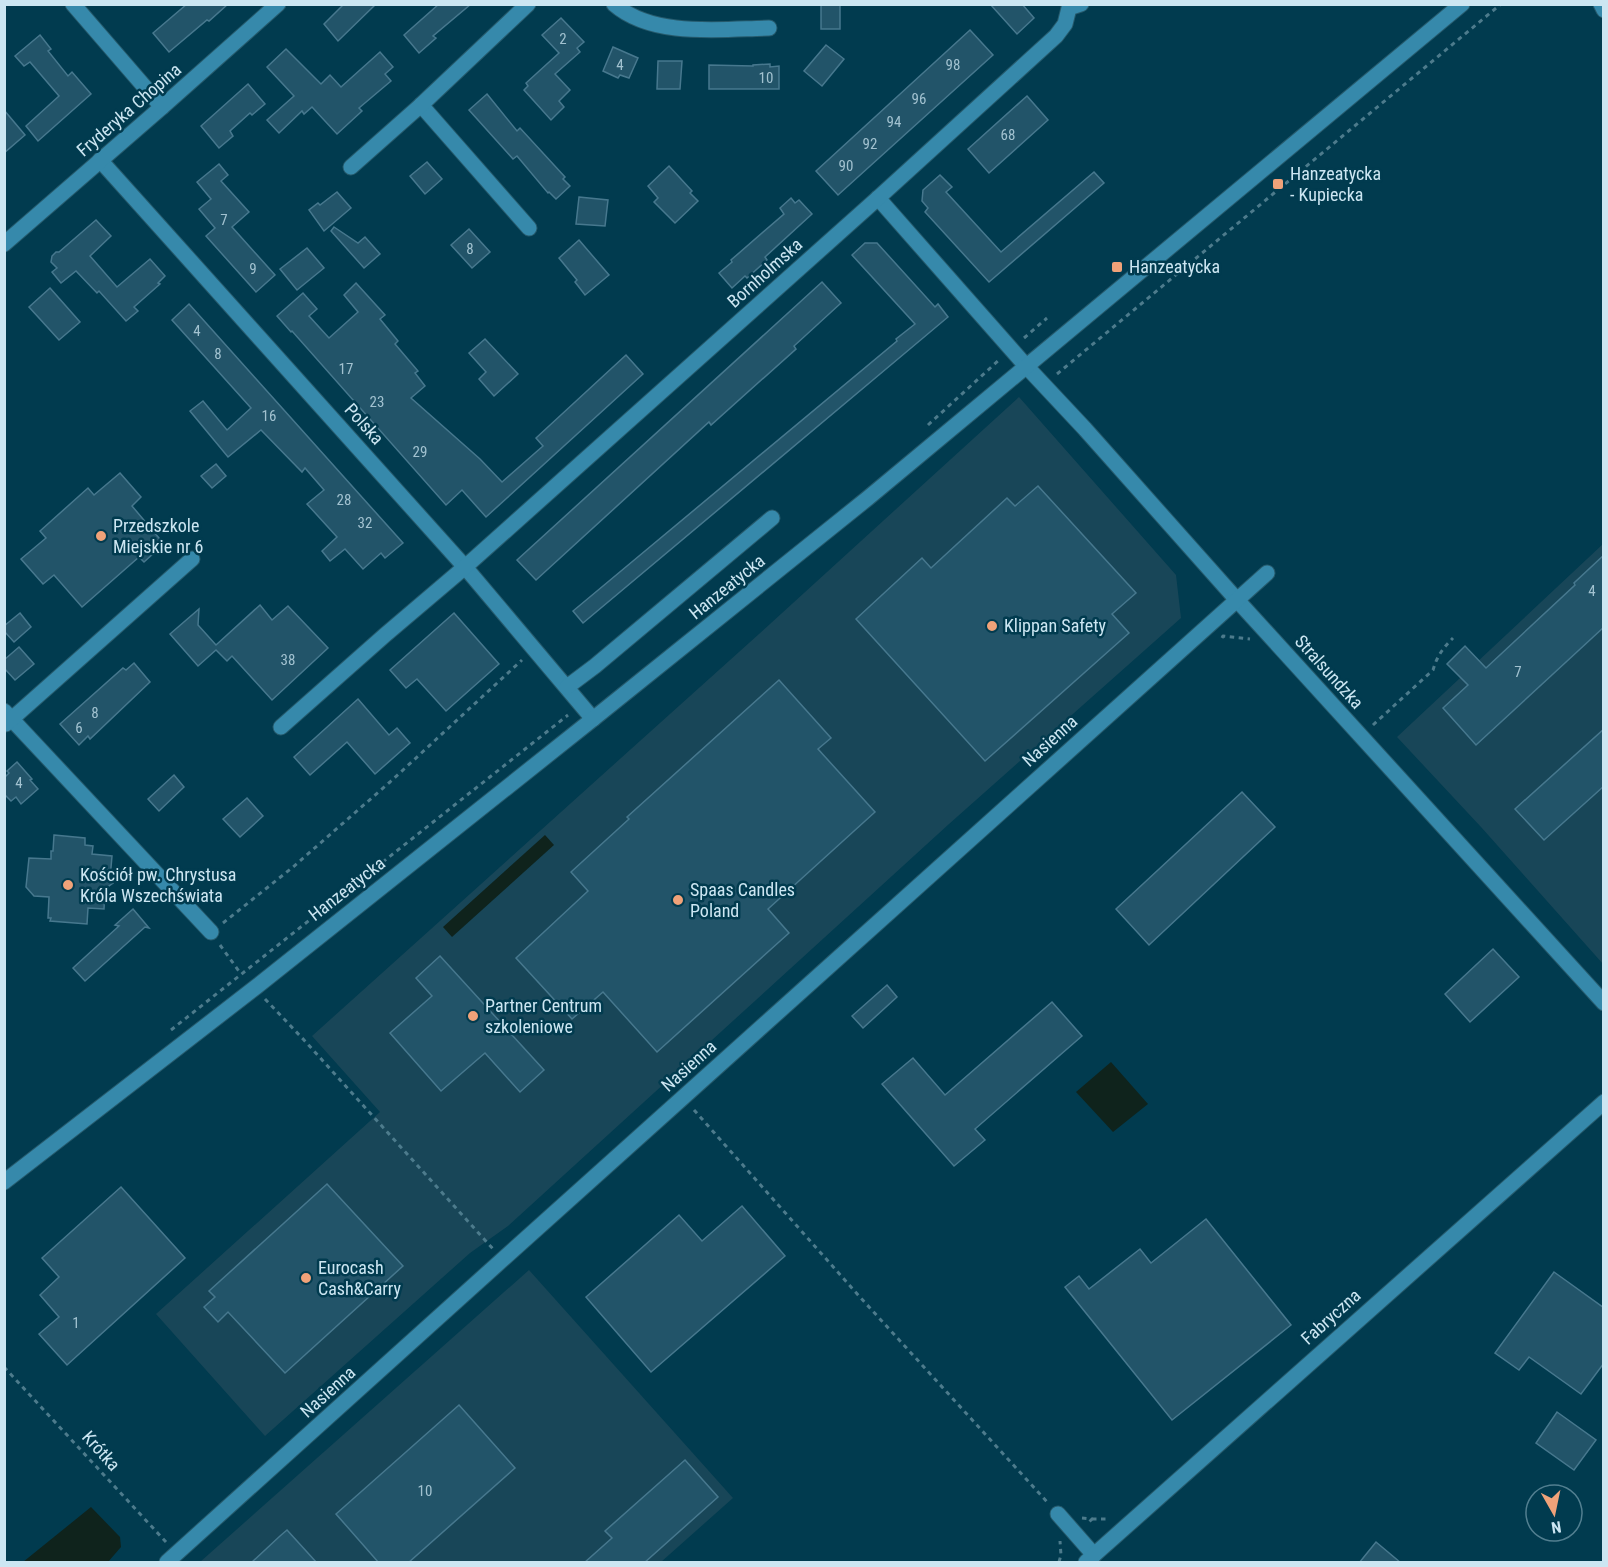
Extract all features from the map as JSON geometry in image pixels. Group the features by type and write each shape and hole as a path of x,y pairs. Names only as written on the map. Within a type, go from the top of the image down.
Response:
{"street":[{"path":"73,4 162,107"},
{"name":"Fryderyka Chopina","path":"4,244 278,4"},
{"path":"351,167 421,105 528,4"},
{"path":"614,4 641,20 662,26 685,29 769,28"},
{"name":"Hanzeatycka","path":"4,1182 256,987 868,498 1462,4"},
{"path":"1601,4 1604,10"},
{"name":"Bornholmska","path":"281,727 465,567 1056,36 1065,24 1073,6"},
{"path":"421,105 529,228"},
{"name":"Polska","path":"100,160 465,567 593,719"},
{"name":"Stralsundzka","path":"878,198 1237,600 1604,1003"},
{"path":"567,687 772,518"},
{"path":"192,559 7,718 211,932"},
{"name":"Nasienna","path":"172,1558 1267,573"},
{"name":"Fabryczna","path":"1090,1559 1604,1102"},
{"path":"1058,1514 1090,1559"}],"path":[{"path":"1057,374 1502,4"},
{"path":"926,427 1047,318"},
{"path":"1360,736 1433,670 1436,658 1453,638"},
{"path":"241,974 211,932 293,867 534,648"},
{"path":"168,1032 582,705"},
{"path":"263,997 502,1260"},
{"path":"683,1098 859,1296 1058,1514"},
{"name":"Krótka","path":"4,1367 172,1558"},
{"path":"1059,1563 1060,1539"}],"shaded area":[{"path":"1019,397 1176,575 1181,618 949,824 508,1226 470,1253 265,1436 156,1314 380,1112 312,1036"},
{"path":"1603,544 1603,964 1397,737"},
{"path":"545,835 554,845 452,937 443,927"},
{"path":"1111,1062 1148,1104 1113,1132 1076,1092"},
{"path":"529,1270 733,1498 661,1562 200,1562"},
{"path":"91,1507 120,1537 121,1547 108,1562 23,1562"}],"building":[{"path":"187,4 228,4 169,52 153,33"},
{"path":"344,4 376,4 338,41 324,24"},
{"path":"439,4 471,4 433,36 436,38 419,53 404,35"},
{"path":"821,4 840,4 840,29 821,29"},
{"path":"990,4 1022,4 1034,18 1017,34"},
{"path":"561,18 584,42 577,48 580,52 555,74 570,90 559,101 564,107 551,120 524,90 528,86 526,83 559,53 542,35"},
{"path":"970,30 993,55 838,195 816,171"},
{"path":"40,35 51,49 48,51 68,76 72,72 91,94 38,141 26,126 59,96 30,62 24,66 15,56"},
{"path":"826,45 844,59 822,86 804,71"},
{"path":"613,47 638,58 629,78 620,75 618,78 603,71"},
{"path":"286,49 321,84 330,75 341,87 380,52 393,67 385,74 391,81 359,108 362,111 337,134 312,107 304,114 302,111 279,133 267,120 294,96 267,67"},
{"path":"658,61 682,61 680,89 657,89"},
{"path":"770,64 770,67 779,66 779,89 709,89 709,65"},
{"path":"248,84 265,104 252,115 250,113 230,131 233,136 219,148 201,126"},
{"path":"487,94 517,131 520,128 565,177 563,179 570,186 556,199 548,193 517,156 513,159 469,110"},
{"path":"1027,96 1048,120 989,173 968,149"},
{"path":"4,110 25,135 4,153"},
{"path":"427,162 442,179 425,194 410,176"},
{"path":"219,164 228,175 221,181 249,212 232,227 275,275 256,292 206,236 215,228 199,209 211,199 197,182"},
{"path":"669,166 698,201 675,223 654,202 658,198 648,186"},
{"path":"1094,172 1104,183 989,282 925,212 928,208 922,201 923,190 940,175 952,187 946,192 1001,252"},
{"path":"337,192 351,208 324,231 309,210"},
{"path":"579,197 608,200 605,226 576,224"},
{"path":"791,198 795,203 799,200 812,214 765,257 767,260 732,288 719,273 784,214 780,208"},
{"path":"96,220 111,236 90,256 117,287 150,259 165,276 158,283 160,284 134,307 138,311 126,321 99,291 97,293 76,271 61,283 52,272 57,268 51,262 52,256"},
{"path":"334,227 358,243 365,237 380,254 364,268 331,231"},
{"path":"469,229 490,252 472,268 451,245"},
{"path":"579,240 609,275 585,295 575,282 577,280 559,258"},
{"path":"865,243 877,243 935,307 938,304 948,317 583,623 573,611 915,324 852,255"},
{"path":"307,248 324,268 297,290 280,269"},
{"path":"822,282 841,303 794,346 796,349 711,425 709,422 536,580 517,560"},
{"path":"356,283 385,315 380,319 398,341 395,344 418,371 415,373 425,386 411,398 480,459 502,482 543,446 536,438 626,355 643,374 486,517 462,490 446,505 277,316 303,293 317,309 309,316 329,338 358,312 344,295"},
{"path":"50,288 80,322 59,340 29,307"},
{"path":"189,304 403,543 385,558 381,553 363,569 345,549 330,561 322,551 337,537 307,504 324,490 305,468 302,472 261,430 228,457 190,411 203,401 227,430 251,408 172,320"},
{"path":"485,339 518,374 494,396 479,379 486,372 469,353"},
{"path":"216,464 226,476 212,488 201,476"},
{"name":"Przedszkole Miejskie nr 6","path":"120,473 141,497 132,506 164,544 144,562 139,557 82,607 54,575 43,584 21,559 46,538 40,531 88,488 94,495"},
{"name":"Klippan Safety","path":"1038,486 1136,593 1112,614 1129,633 985,761 856,619 922,558 931,568 1007,498 1015,506"},
{"path":"1604,555 1604,627 1476,745 1443,708 1468,685 1447,664 1465,646 1486,668"},
{"path":"260,605 272,620 288,606 328,648 272,700 232,656 227,661 216,650 198,666 170,634 199,609 198,625 216,645"},
{"path":"20,613 31,627 14,642 4,631 4,626"},
{"path":"454,613 499,664 446,711 417,679 406,688 390,670"},
{"path":"19,647 34,664 15,680 4,668 4,660"},
{"path":"134,663 150,682 90,739 88,736 79,745 60,724 123,668 126,670"},
{"name":"Spaas Candles Poland","path":"779,680 831,738 818,749 875,812 768,909 789,933 657,1052 603,992 572,1019 516,958 588,891 571,872 629,819 627,817"},
{"path":"358,699 389,735 397,728 410,743 375,774 347,742 310,775 294,757"},
{"path":"1604,729 1604,786 1544,840 1515,809"},
{"path":"17,762 38,789 21,804 16,797 11,801 4,794 4,778 9,773 7,771"},
{"path":"174,775 184,787 159,811 148,799"},
{"path":"1242,792 1275,827 1149,945 1116,909"},
{"path":"247,798 263,816 240,837 223,819"},
{"name":"Kościół pw. Chrystusa Króla Wszechświata","path":"54,835 85,838 85,845 93,846 92,854 112,856 110,879 113,883 105,889 104,909 88,908 87,924 50,921 51,918 48,918 49,897 34,896 26,887 29,858 51,859"},
{"path":"133,909 149,928 145,927 85,981 73,968 119,926 115,925"},
{"path":"1493,949 1519,977 1470,1022 1445,994"},
{"path":"440,956 544,1070 520,1092 485,1053 441,1091 390,1033 432,996 416,978"},
{"path":"887,985 897,997 863,1028 852,1016"},
{"path":"1052,1002 1082,1036 975,1129 985,1140 954,1166 882,1084 913,1058 945,1095"},
{"name":"Eurocash Cash&Carry","path":"327,1184 403,1266 285,1373 228,1312 218,1322 204,1307 215,1297 209,1291"},
{"path":"121,1187 185,1258 67,1365 39,1334 59,1317 40,1295 59,1277 42,1258"},
{"path":"742,1206 785,1256 651,1372 586,1297 679,1215 702,1241"},
{"path":"1206,1219 1291,1325 1172,1420 1065,1287 1079,1276 1089,1289 1140,1249 1151,1263"},
{"path":"1554,1272 1604,1308 1604,1363 1581,1394 1529,1357 1519,1370 1495,1353"},
{"path":"459,1405 515,1468 408,1563 379,1563 336,1514"},
{"path":"1557,1412 1596,1440 1574,1470 1536,1443"},
{"path":"685,1460 718,1497 644,1563 584,1563 612,1538 605,1531"},
{"path":"287,1530 317,1563 251,1563 280,1536"},
{"path":"1376,1542 1401,1563 1359,1563"}],"place":[{"name":"Hanzeatycka - Kupiecka","path":"1278,184"},
{"name":"Hanzeatycka","path":"1117,267"},
{"name":"Przedszkole Miejskie nr 6","path":"101,536"},
{"name":"Klippan Safety","path":"992,626"},
{"name":"Kościół pw. Chrystusa Króla Wszechświata","path":"68,885"},
{"name":"Spaas Candles Poland","path":"678,900"},
{"name":"Partner Centrum szkoleniowe","path":"473,1016"},
{"name":"Eurocash Cash&Carry","path":"306,1278"}]}
